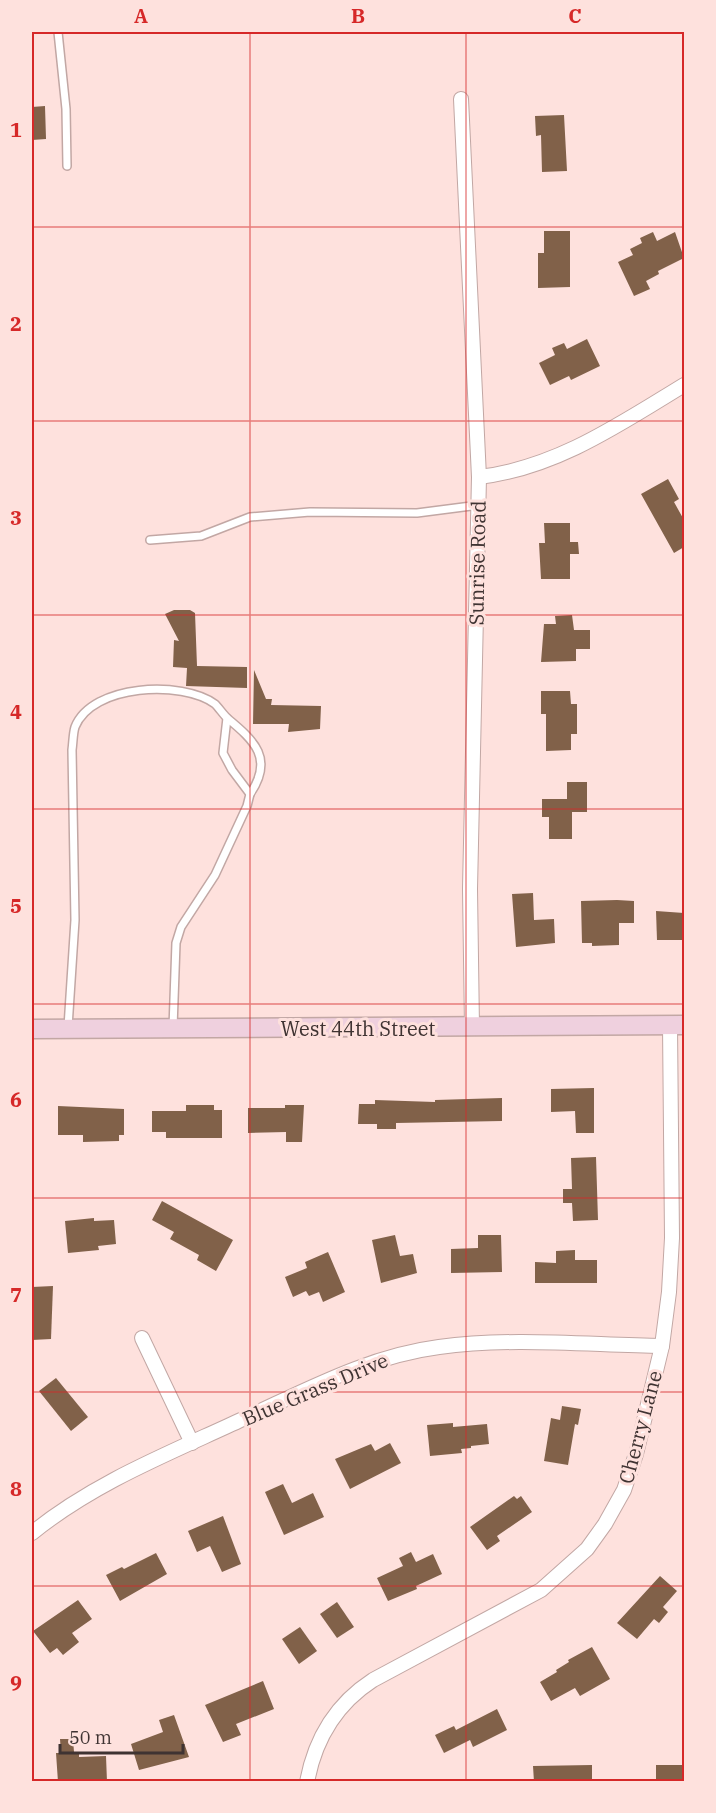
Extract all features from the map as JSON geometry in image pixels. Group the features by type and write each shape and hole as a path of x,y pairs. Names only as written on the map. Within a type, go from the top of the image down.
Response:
{"street":[{"name":"Sunrise Road","path":"461,99 479,477 470,889 472,1027"},
{"path":"479,477 501,474 542,462 585,444 684,385"},
{"name":"West 44th Street","path":"32,1029 677,1025"},
{"name":"Cherry Lane","path":"307,1782 314,1752 323,1731 355,1693 373,1680 522,1602 554,1581 587,1549 605,1524 629,1476 662,1346 672,1238 677,1025"},
{"path":"142,1338 192,1443"},
{"name":"Blue Grass Drive","path":"32,1533 90,1491 360,1367 419,1350 487,1343 662,1346"}],"lane":[{"path":"58,32 66,108 67,166"},
{"path":"150,540 201,536 250,517 310,512 417,513 479,505"},
{"path":"67,1029 75,920 72,750 75,727 82,716 96,703 150,688 182,691 214,704 259,748 261,762 257,783 215,875 181,927 176,943 173,1028"},
{"path":"227,718 223,753 232,770 250,794"}],"building":[{"path":"45,106 46,139 32,140 32,107"},
{"path":"564,115 567,171 542,172 541,135 536,136 535,116"},
{"path":"544,231 570,231 570,287 538,288 538,253 544,253"},
{"path":"653,232 657,241 675,232 684,258 658,271 659,274 646,281 650,289 634,296 618,262 633,255 630,249 642,243 640,238"},
{"path":"587,339 600,366 571,380 569,376 550,385 539,363 555,355 552,348 564,343 567,349"},
{"path":"668,479 679,499 674,502 684,520 684,547 674,553 641,494"},
{"path":"544,523 570,523 570,542 578,542 579,554 570,554 570,579 541,579 539,543 545,543"},
{"path":"174,610 190,610 195,613 197,666 247,667 247,688 186,686 187,668 173,667 174,640 179,641 165,614"},
{"path":"572,615 574,630 590,630 590,649 576,649 576,661 541,662 544,624 556,624 555,616"},
{"path":"254,670 266,699 272,699 271,705 321,706 320,729 288,732 289,724 253,724"},
{"path":"541,691 570,691 571,704 577,704 577,734 571,734 571,750 546,751 546,714 541,714"},
{"path":"567,782 587,782 587,812 572,812 572,839 549,839 549,817 542,817 542,799 567,799"},
{"path":"533,893 534,920 554,919 555,943 516,947 512,894"},
{"path":"581,901 634,901 634,923 619,923 619,945 592,946 592,943 582,943"},
{"path":"656,911 684,913 684,940 657,940"},
{"path":"594,1088 594,1133 576,1133 575,1111 551,1112 551,1089"},
{"path":"502,1098 502,1121 396,1123 396,1129 377,1129 377,1124 358,1124 359,1104 375,1104 375,1100 435,1102 435,1100"},
{"path":"186,1105 214,1105 214,1110 222,1110 222,1138 166,1138 166,1132 152,1132 152,1111 186,1111"},
{"path":"285,1105 304,1105 302,1142 286,1142 286,1132 248,1133 248,1108 285,1108"},
{"path":"58,1106 124,1109 124,1135 119,1135 119,1141 83,1142 83,1135 58,1135"},
{"path":"596,1157 598,1220 573,1221 572,1203 563,1203 563,1189 572,1189 571,1158"},
{"path":"162,1201 233,1240 216,1271 197,1260 199,1255 170,1239 174,1232 152,1220"},
{"path":"94,1218 94,1221 114,1220 116,1244 98,1246 99,1250 68,1253 65,1221"},
{"path":"395,1235 400,1256 413,1254 417,1273 381,1283 372,1240"},
{"path":"478,1235 501,1235 502,1272 451,1273 451,1249 478,1248"},
{"path":"575,1250 575,1260 597,1260 597,1283 535,1283 535,1262 556,1263 556,1251"},
{"path":"328,1252 345,1292 323,1302 319,1292 309,1296 306,1291 293,1297 285,1277 307,1268 305,1262"},
{"path":"53,1286 51,1339 32,1340 32,1287"},
{"path":"56,1378 88,1417 71,1431 39,1391"},
{"path":"562,1406 581,1409 578,1425 575,1424 568,1465 544,1461 551,1418 560,1420"},
{"path":"453,1423 453,1427 487,1424 489,1444 461,1449 462,1453 430,1456 427,1425"},
{"path":"390,1443 401,1463 350,1489 335,1459 371,1444 375,1451"},
{"path":"283,1484 292,1503 313,1493 324,1517 284,1535 265,1492"},
{"path":"514,1496 517,1499 521,1496 532,1512 497,1536 500,1541 487,1550 470,1527"},
{"path":"223,1516 241,1564 222,1572 210,1546 197,1552 188,1531"},
{"path":"411,1552 416,1562 433,1554 442,1574 416,1586 417,1589 388,1601 377,1578 403,1566 399,1558"},
{"path":"156,1553 167,1574 120,1601 106,1575"},
{"path":"660,1576 677,1591 663,1607 668,1612 659,1623 654,1619 637,1639 617,1623"},
{"path":"78,1600 92,1619 72,1633 79,1642 63,1655 57,1648 50,1653 33,1631"},
{"path":"337,1602 354,1627 337,1638 320,1614"},
{"path":"300,1627 317,1651 299,1664 282,1639"},
{"path":"592,1647 610,1679 580,1696 575,1688 551,1701 540,1682 557,1672 556,1670 569,1662 568,1660"},
{"path":"263,1681 274,1709 236,1724 241,1735 223,1742 205,1705"},
{"path":"497,1709 507,1730 473,1747 470,1740 444,1753 435,1735 454,1726 456,1730"},
{"path":"174,1715 189,1757 139,1770 131,1744 163,1732 159,1720"},
{"path":"60,1739 73,1739 74,1752 79,1752 79,1757 106,1756 107,1782 58,1782 56,1753 61,1753"},
{"path":"592,1765 592,1782 534,1782 533,1766"},
{"path":"656,1765 684,1765 684,1782 656,1782"}]}
